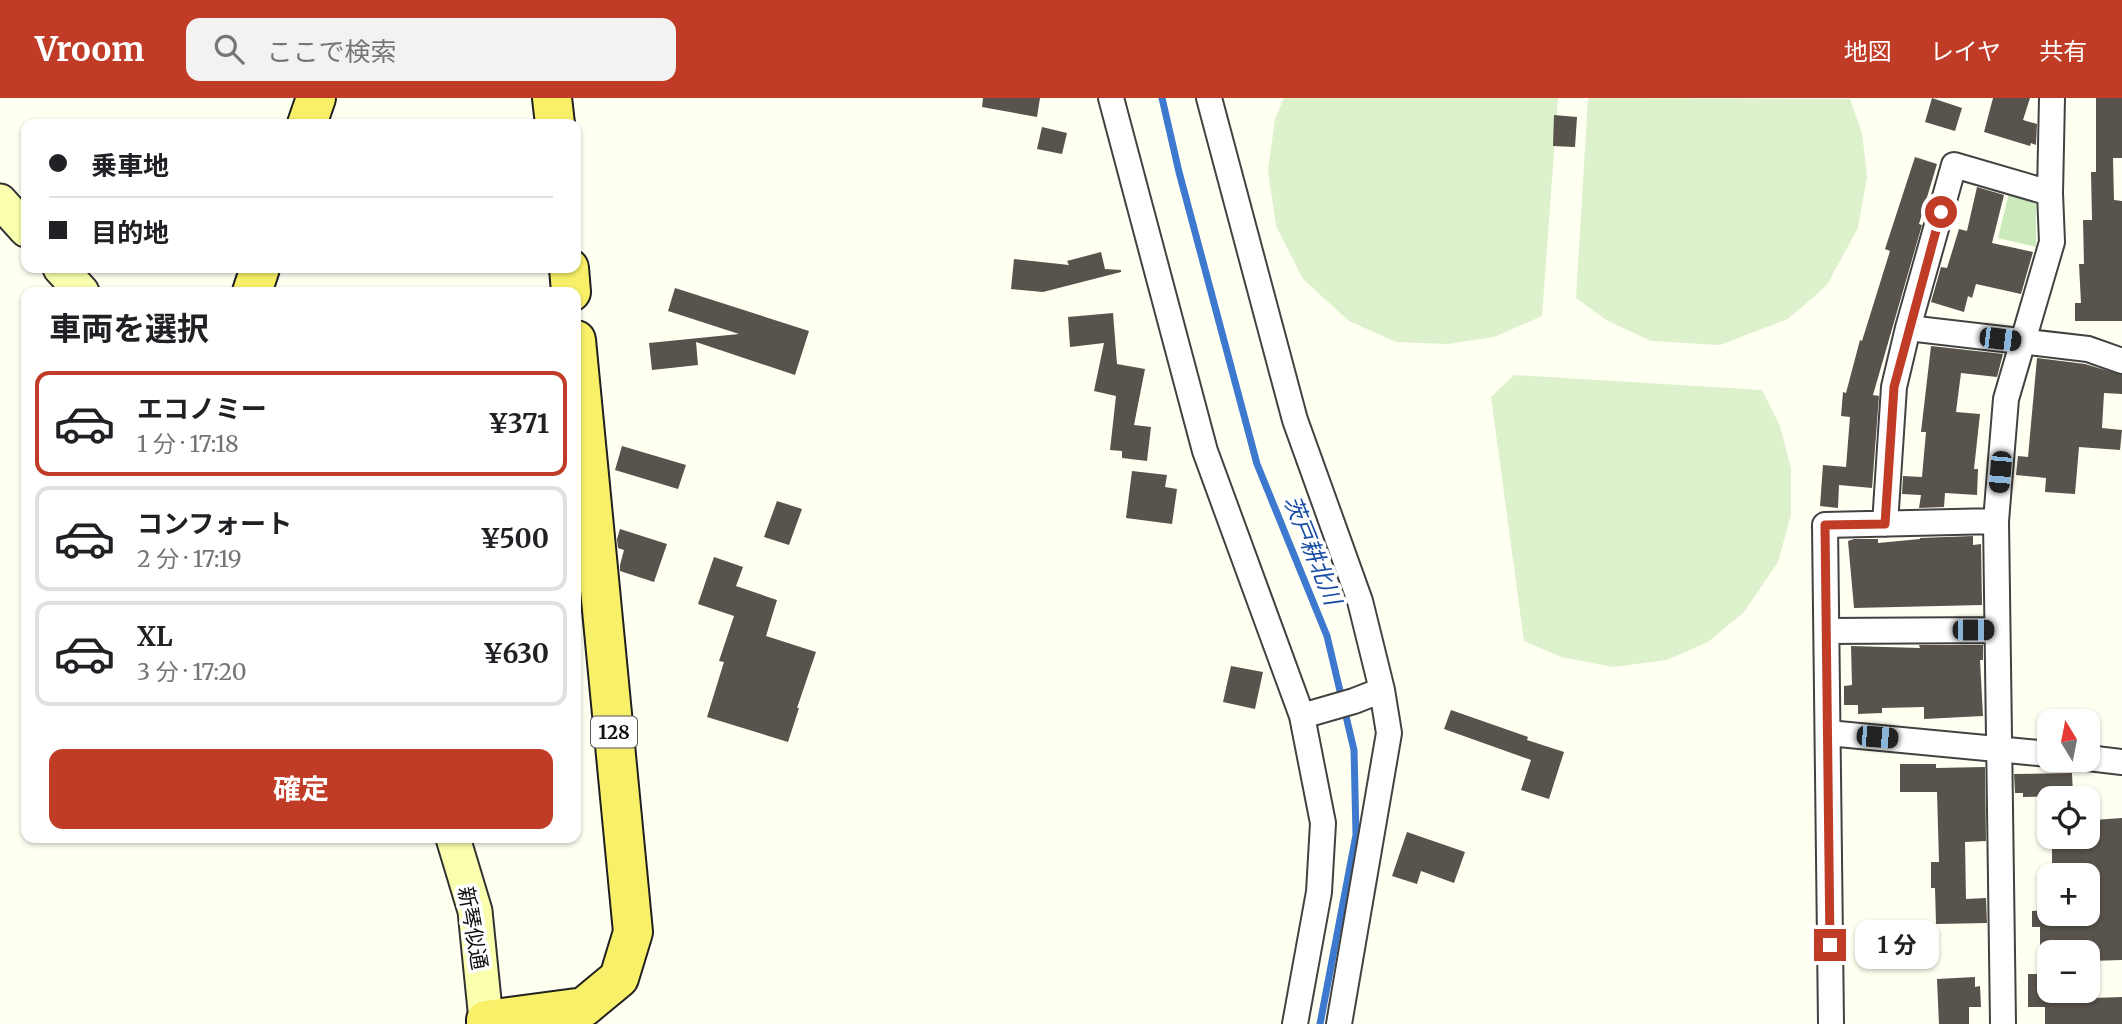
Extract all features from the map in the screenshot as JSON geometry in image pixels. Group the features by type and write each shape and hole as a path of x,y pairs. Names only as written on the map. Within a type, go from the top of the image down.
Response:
{"main road":[{"path":"309,119 316,98"},
{"path":"552,98 554,119"},
{"name":"128","path":"486,1022 584,1007 618,978 633,932 581,392"}],"street":[{"path":"1111,98 1205,451 1302,716 1323,823 1319,892 1295,1024"},
{"path":"1209,98 1296,420 1360,601 1382,690 1389,733 1339,1024"},
{"path":"2003,1024 1996,521 2006,399 2052,242 2052,98"},
{"path":"1885,524 1894,387 1954,165 2050,193"},
{"path":"0,201 21,224"},
{"path":"65,273 77,287"},
{"path":"1908,328 2088,349 2122,360"},
{"path":"1832,1024 1825,525 1996,521"},
{"path":"1827,631 1997,630"},
{"path":"1302,716 1382,690"},
{"path":"1828,733 2037,753"},
{"path":"2100,759 2122,762"},
{"name":"新琴似通","path":"455,843 475,911 486,1022"}],"green space":[{"path":"1284,98 1558,98 1542,316 1494,337 1447,344 1396,342 1349,321 1303,279 1276,226 1268,170 1275,119"},
{"path":"1588,98 1850,99 1862,133 1867,177 1858,228 1827,285 1788,319 1720,345 1651,341 1606,320 1576,298"},
{"path":"2009,193 2036,204 2036,247 1998,238"},
{"path":"1514,375 1762,390 1780,426 1791,468 1791,515 1778,562 1744,612 1708,642 1667,660 1613,667 1561,657 1524,641 1491,397"}],"building":[{"path":"983,98 1040,98 1037,117 982,107"},
{"path":"1932,98 1962,108 1955,131 1925,122"},
{"path":"1993,98 2030,98 2023,120 2037,124 2036,145 2031,143 2030,146 1984,132"},
{"path":"2096,98 2122,98 2122,158 2113,158 2114,200 2122,201 2122,321 2075,321 2075,303 2081,303 2079,264 2084,264 2083,220 2092,220 2091,172 2096,172"},
{"path":"1554,115 1577,117 1575,147 1553,146"},
{"path":"1042,127 1067,133 1062,154 1037,149"},
{"path":"1915,157 1937,164 1873,395 1879,396 1872,488 1839,485 1838,508 1820,506 1823,465 1846,467 1850,417 1841,416 1843,392 1846,393 1860,340 1862,341 1890,251 1885,249"},
{"path":"1977,187 2004,195 1992,243 2033,252 2021,294 1976,284 1972,298 1968,296 1964,312 1931,302 1941,267 1947,268 1959,229 1967,231"},
{"path":"1101,252 1105,269 1121,272 1043,292 1011,289 1014,259 1069,265 1067,261"},
{"path":"675,288 809,331 795,375 696,342 698,365 652,370 649,343 739,334 668,311"},
{"path":"1113,313 1117,364 1145,369 1134,425 1151,427 1147,461 1122,458 1122,451 1110,450 1116,396 1094,391 1104,343 1070,347 1068,317"},
{"path":"1931,346 2003,354 1997,377 1961,373 1956,412 1980,414 1974,469 1978,469 1977,495 1945,493 1944,507 1919,508 1921,495 1902,494 1903,476 1922,477 1926,432 1921,432"},
{"path":"2037,358 2085,364 2122,375 2122,394 2104,393 2102,428 2122,430 2120,450 2079,447 2075,494 2045,492 2046,478 2016,475 2018,456 2028,457"},
{"path":"622,446 686,465 678,489 615,470"},
{"path":"1132,471 1167,475 1165,487 1177,489 1172,524 1126,518"},
{"path":"777,501 802,509 789,545 764,537"},
{"path":"620,529 667,544 654,582 620,571 624,550 618,548"},
{"path":"1973,536 1973,545 1981,544 1982,605 1854,608 1848,541 1878,539 1878,543"},
{"path":"714,557 743,567 736,586 777,600 766,636 816,652 788,742 707,717 724,662 719,661 734,616 698,604"},
{"path":"1919,645 1983,645 1983,660 1980,660 1983,716 1924,719 1924,707 1882,708 1882,713 1858,714 1858,705 1844,705 1844,686 1852,685 1851,646 1920,648"},
{"path":"1231,666 1263,672 1255,709 1223,702"},
{"path":"1451,710 1564,752 1549,799 1521,790 1531,760 1444,729"},
{"path":"1900,764 1936,764 1936,768 1985,767 1986,841 1965,842 1966,899 1986,898 1987,923 1936,924 1931,862 1939,862 1937,792 1900,792"},
{"path":"2072,773 2073,786 2037,786 2037,797 2023,797 2023,793 2015,793 2014,774"},
{"path":"2122,818 2122,960 2100,961 2100,940 2040,940 2040,927 2032,927 2032,911 2037,911 2037,926 2100,926 2100,863 2052,863 2052,849 2100,849 2100,820"},
{"path":"1407,832 1465,852 1454,883 1421,871 1417,884 1392,876"},
{"path":"2028,974 2037,974 2037,1003 2100,1003 2100,998 2122,997 2122,1024 2045,1024 2045,1007 2028,1007"},
{"path":"1975,977 1975,987 1980,986 1981,1007 1969,1007 1969,1024 1939,1024 1937,979"}],"waterway":[{"name":"茨戸耕北川","path":"1162,98 1179,172 1257,464 1327,636 1354,750 1356,835 1320,1024"}],"route":[{"path":"1830,945 1825,525 1885,524 1894,387 1941,212"}]}
